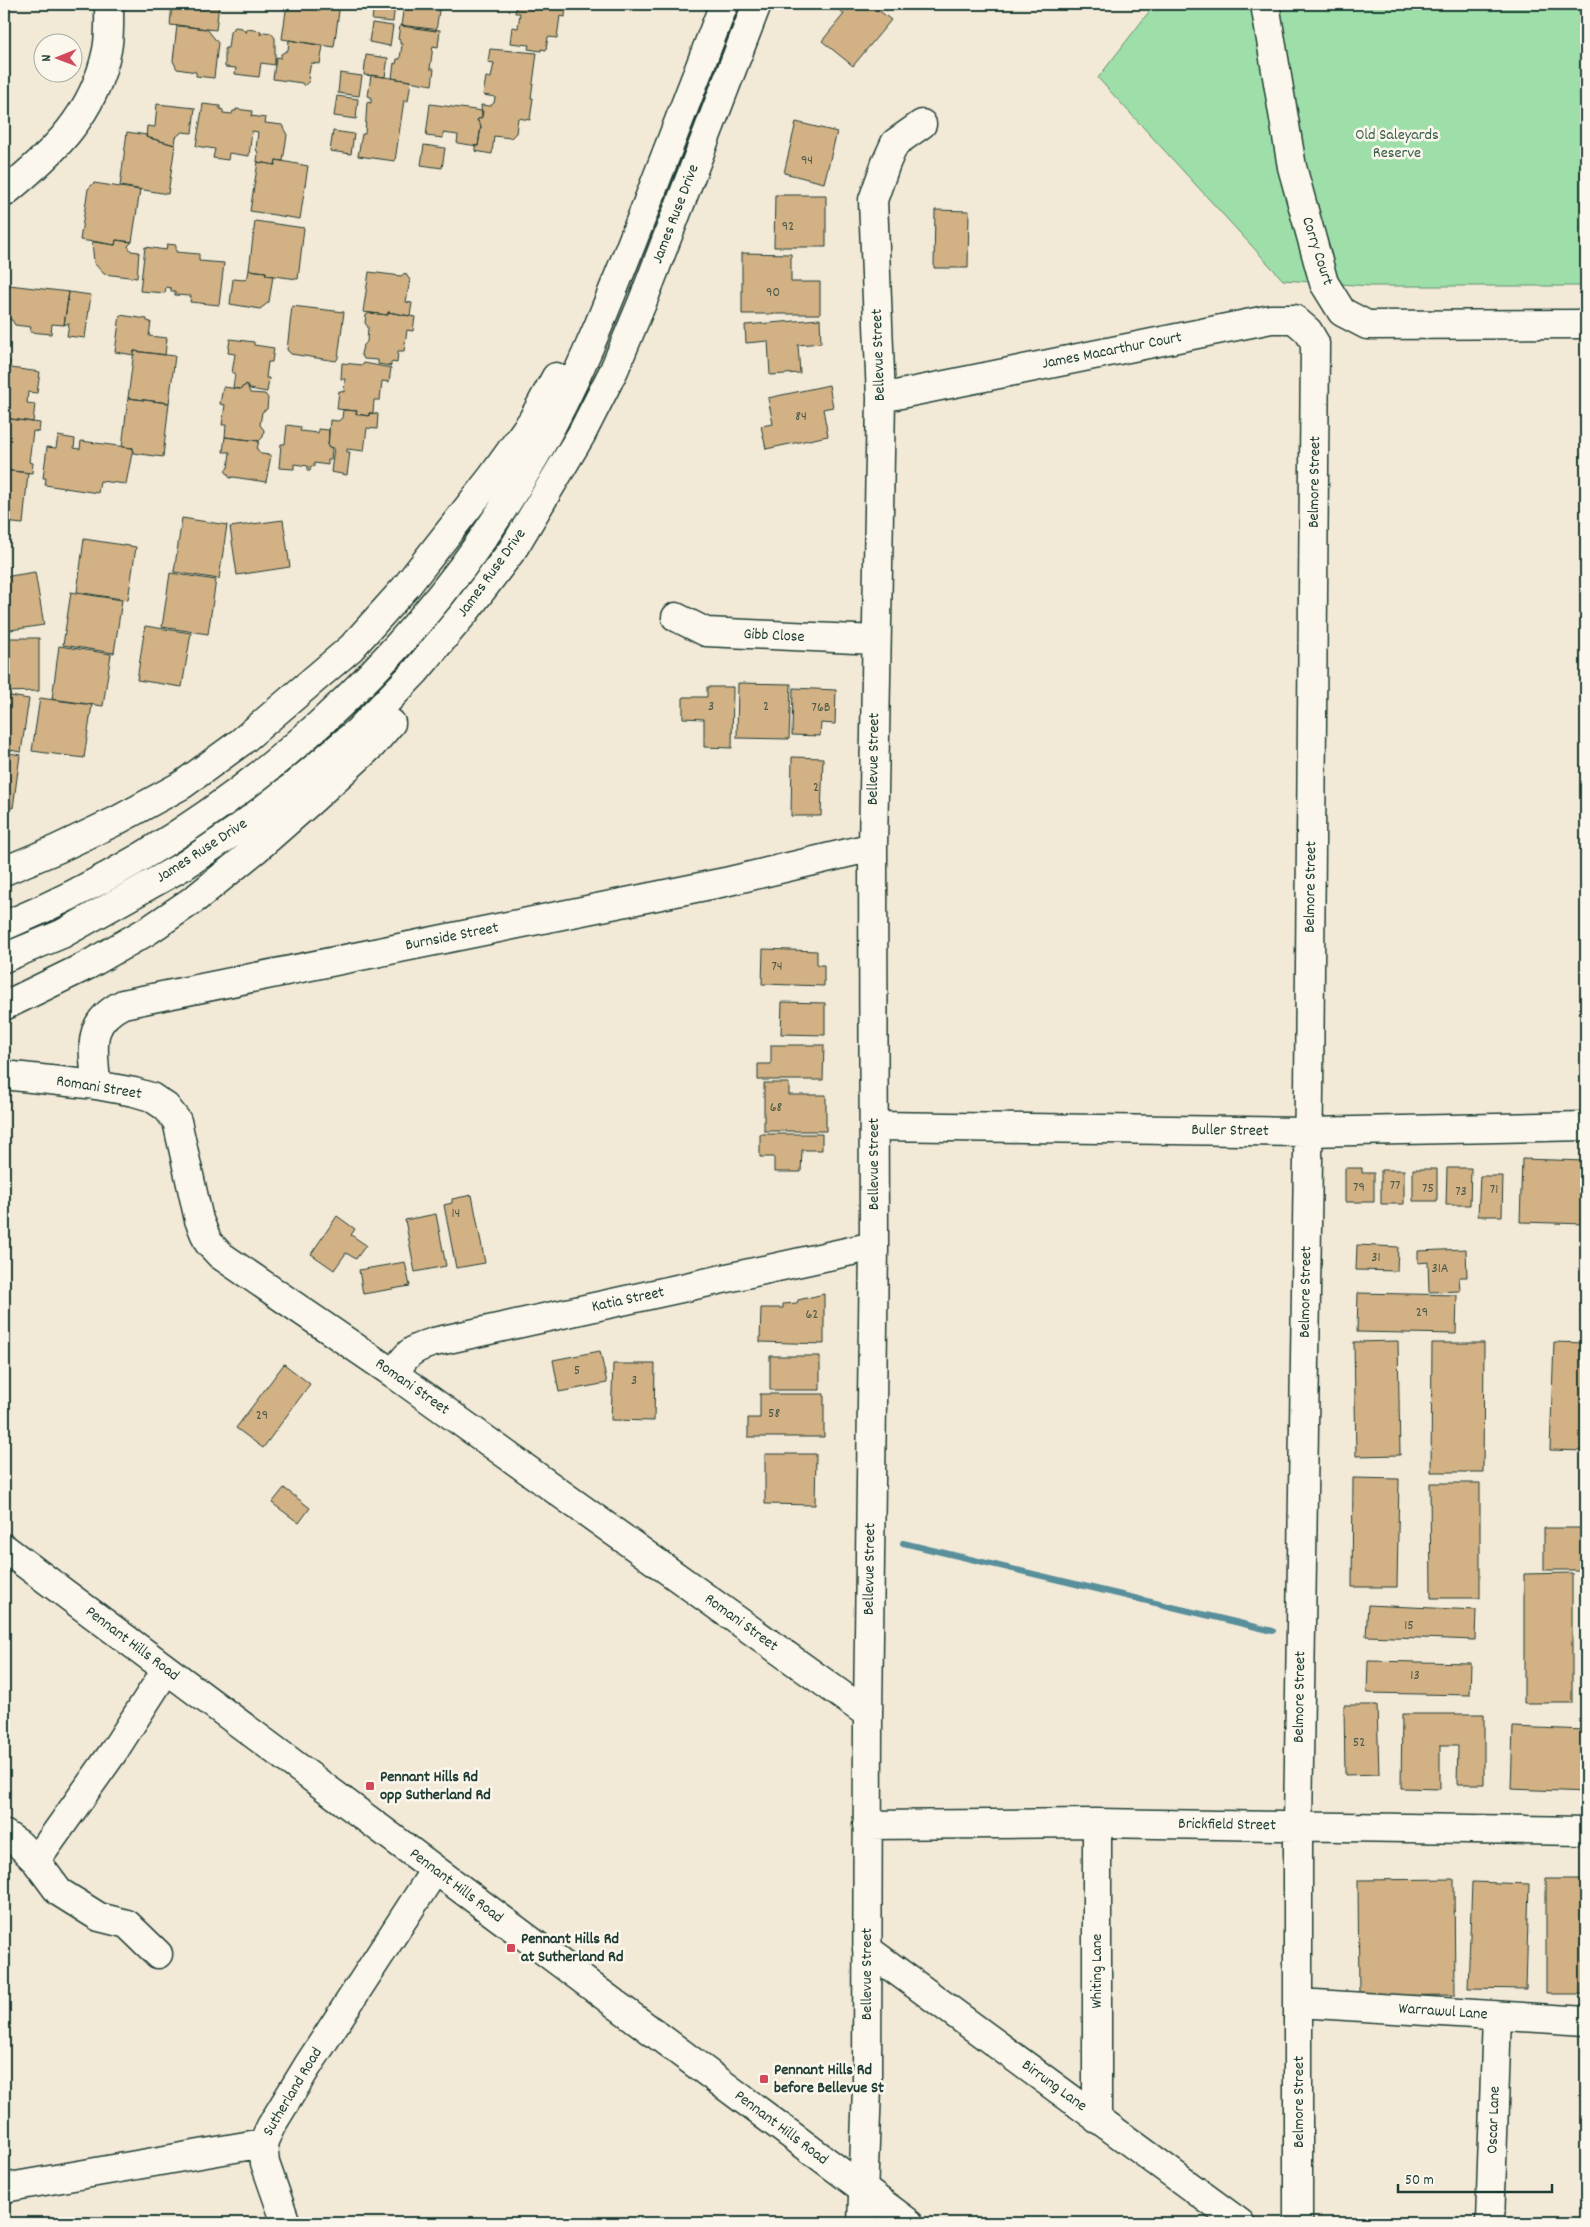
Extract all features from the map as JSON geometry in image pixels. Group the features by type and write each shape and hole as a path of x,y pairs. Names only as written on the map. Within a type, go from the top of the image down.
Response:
{"main road":[{"path":"4,192 37,166 63,140 80,119 101,72 108,48 108,4"},
{"name":"James Ruse Drive","path":"4,926 80,892 134,862 198,820 259,775 322,723 377,669 428,611 465,563 514,491 551,427 588,352 613,293 724,4"},
{"name":"James Ruse Drive","path":"4,958 62,934 185,865 238,829 296,784 357,732 415,672 465,612 513,548 582,435 614,370 757,4"},
{"name":"Corry Court","path":"1265,4 1292,168 1324,283 1342,312 1367,325 1586,324"},
{"name":"Bellevue Street","path":"862,2223 867,2088 867,1824 875,1126 874,847 881,398 873,200 895,143 922,124"},
{"path":"4,871 99,829 182,785 241,742 351,648 405,588 492,477 532,421 563,364 613,293"},
{"name":"James Macarthur Court","path":"881,398 1271,319 1294,319 1308,331 1315,343 1316,361"},
{"name":"Belmore Street","path":"1298,2223 1298,1826 1316,361"},
{"path":"4,1006 88,965 149,930 203,892 255,850 372,745 429,679 473,619 513,548"},
{"name":"Gibb Close","path":"676,617 706,632 876,640"},
{"name":"Burnside Street","path":"96,1085 94,1038 99,1024 109,1011 123,1004 725,882 874,847"},
{"name":"Romani Street","path":"4,1074 96,1085 152,1097 166,1107 177,1121 199,1220 208,1242 220,1255 394,1374 868,1714"},
{"name":"Buller Street","path":"875,1126 1308,1132 1586,1126"},
{"name":"Katia Street","path":"394,1374 406,1355 416,1348 434,1342 874,1246"},
{"name":"Pennant Hills Road","path":"4,1548 909,2223"},
{"path":"36,1862 114,1752 166,1670"},
{"name":"Brickfield Street","path":"867,1824 1097,1823 1586,1831"},
{"name":"Whiting Lane","path":"1097,1823 1097,2119"},
{"path":"4,1834 19,1844 36,1862 59,1892 99,1917 127,1924 158,1954"},
{"name":"Sutherland Road","path":"4,2188 263,2143 271,2126 307,2067 435,1870"},
{"name":"Birrung Lane","path":"867,1949 1240,2223"},
{"name":"Warrawul Lane","path":"1299,2003 1586,2021"},
{"name":"Oscar Lane","path":"1490,2223 1497,2016"},
{"path":"263,2143 265,2163 286,2223"}],"green space":[{"name":"Old Saleyards Reserve","path":"1155,4 1586,4 1586,286 1370,286 1283,280 1098,78"}],"building":[{"path":"172,4 219,4 216,30 170,25"},
{"path":"287,4 340,4 334,47 282,39"},
{"path":"374,4 395,4 393,22 372,20"},
{"path":"404,4 440,4 436,31 401,26"},
{"path":"516,4 566,4 565,17 560,16 557,38 548,37 546,50 528,49 529,45 510,43 512,27 518,28 520,13 515,13"},
{"path":"842,4 871,4 891,20 853,66 822,41 844,14 838,9"},
{"path":"372,23 393,26 390,46 369,42"},
{"path":"177,25 207,29 218,43 214,78 196,76 196,72 177,69 173,61"},
{"path":"400,25 440,30 438,47 433,46 430,69 434,69 432,85 392,78 394,63 396,64 397,59 400,59 402,44 400,44 398,39"},
{"path":"235,27 242,28 246,33 247,29 261,31 260,35 264,32 271,33 275,38 275,65 261,63 259,77 235,74 236,68 225,67 225,48 228,48 230,32"},
{"path":"289,40 323,46 320,64 311,63 308,78 310,80 304,86 302,83 273,79 276,57 281,58 281,54 288,50"},
{"path":"490,49 537,53 530,120 518,118 516,133 511,138 494,136 492,154 475,151 475,146 478,146 481,126 477,120 482,117 481,105 490,106 494,103 495,97 483,95 486,77 491,78 494,63 488,62"},
{"path":"366,55 388,58 385,77 364,75"},
{"path":"340,73 362,76 359,96 338,93"},
{"path":"371,75 411,81 408,101 404,100 395,161 358,156 362,134 365,134 367,102 371,103 371,97 368,96"},
{"path":"337,96 358,99 356,119 334,116"},
{"path":"157,104 195,108 192,133 182,132 176,137 175,145 146,137 147,126 155,127"},
{"path":"203,104 220,106 223,113 232,114 236,109 252,111 251,116 266,118 265,123 282,125 287,135 283,161 276,160 275,165 257,162 258,132 252,131 249,156 229,153 228,160 213,158 215,149 196,146"},
{"path":"430,104 483,111 482,117 477,120 481,126 478,146 457,143 458,135 443,133 443,138 426,136"},
{"path":"796,122 837,132 824,183 784,173"},
{"path":"333,131 354,134 351,154 330,151"},
{"path":"127,132 147,135 146,137 175,145 168,194 120,186"},
{"path":"424,145 445,148 442,168 421,165"},
{"path":"276,160 308,166 300,219 250,211 258,162 275,165"},
{"path":"94,183 140,190 132,242 116,240 115,245 80,240 88,189"},
{"path":"775,195 826,195 826,247 774,247"},
{"path":"935,210 969,211 968,268 934,268"},
{"path":"255,221 304,228 298,279 266,275 266,272 249,270"},
{"path":"116,240 132,242 128,246 131,251 139,252 137,278 104,274 94,263 92,241 115,245"},
{"path":"167,244 176,245 176,252 199,254 199,261 224,263 219,305 190,302 191,296 175,295 175,291 171,291 171,288 166,287 165,293 140,291 145,247 166,250"},
{"path":"742,253 791,254 791,282 820,282 820,314 742,314"},
{"path":"249,270 266,272 266,275 273,276 269,302 260,309 230,304 233,279 244,280 248,276"},
{"path":"369,272 401,276 405,273 410,280 406,302 412,303 410,316 388,312 388,315 363,312"},
{"path":"9,285 69,292 64,325 52,324 51,334 30,332 31,327 15,325 12,320 4,318 4,301 7,301"},
{"path":"69,292 91,295 85,338 67,336 69,323 64,325"},
{"path":"292,306 344,312 336,361 291,354 287,350"},
{"path":"388,312 415,317 413,331 407,330 404,351 398,351 397,363 391,362 391,366 378,364 378,360 364,359 361,354 363,346 367,342 368,327 365,323 366,315 370,313 388,315"},
{"path":"120,315 147,319 147,321 151,322 149,336 167,338 165,355 134,351 134,355 115,352"},
{"path":"4,318 8,319 4,360"},
{"path":"820,319 821,343 798,345 800,373 770,375 768,341 746,343 745,325"},
{"path":"230,339 254,342 254,345 274,348 272,362 268,362 266,378 269,378 267,392 250,389 247,384 240,389 233,388 235,373 232,373 235,354 228,353"},
{"path":"134,351 175,356 169,403 128,398"},
{"path":"4,360 10,361 9,368 4,367"},
{"path":"342,363 363,365 364,363 391,368 389,382 382,381 380,400 374,400 373,413 369,413 369,416 356,414 357,411 337,409 339,391 344,392 345,379 341,379"},
{"path":"4,367 40,372 37,393 28,392 27,403 35,404 33,422 4,418"},
{"path":"247,384 250,393 265,394 268,398 267,409 262,412 260,425 264,430 263,437 259,441 225,437 226,425 222,425 225,405 220,404 223,387 240,389"},
{"path":"829,385 833,407 823,409 828,436 766,449 761,426 773,424 768,398"},
{"path":"128,398 169,403 163,457 133,453 133,448 122,447"},
{"path":"343,410 357,411 356,414 369,416 369,413 378,414 377,429 367,428 364,451 347,449 347,452 350,452 347,475 331,472 334,448 328,447 330,420 338,421 342,418"},
{"path":"4,418 40,423 39,432 33,431 29,462 33,463 32,473 4,470"},
{"path":"287,425 301,427 300,431 318,433 318,429 329,430 328,447 332,448 331,460 328,460 328,465 314,463 314,467 311,466 310,471 308,471 308,466 294,464 294,469 279,468 281,444 285,444"},
{"path":"58,436 75,439 74,448 80,449 81,441 133,448 126,484 100,481 98,493 45,485 46,478 43,478 47,447 56,448"},
{"path":"225,437 259,441 257,449 261,454 271,455 266,482 230,478 225,470 228,468 230,452 223,452"},
{"path":"4,470 28,473 23,524 4,522"},
{"path":"182,518 227,525 219,579 174,572"},
{"path":"283,520 290,567 237,575 230,527"},
{"path":"84,539 136,547 128,600 77,592"},
{"path":"35,572 44,625 4,631 4,577"},
{"path":"170,573 216,580 208,634 162,627"},
{"path":"71,592 122,600 114,653 63,645"},
{"path":"145,626 191,633 182,687 137,680"},
{"path":"4,638 39,638 39,691 4,692"},
{"path":"59,646 111,654 103,706 52,699"},
{"path":"738,683 791,684 789,739 737,738"},
{"path":"707,687 733,687 732,748 704,747 704,719 683,718 683,697 707,697"},
{"path":"793,688 836,690 835,724 821,723 820,736 792,735"},
{"path":"4,695 29,699 21,752 4,749"},
{"path":"40,698 92,705 84,758 32,751"},
{"path":"4,752 20,755 13,808 4,806"},
{"path":"792,757 823,758 821,816 791,816"},
{"path":"763,949 817,951 817,965 824,965 824,986 762,984"},
{"path":"782,1002 825,1003 825,1035 781,1034"},
{"path":"771,1045 824,1045 823,1080 758,1080 758,1064 771,1064"},
{"path":"764,1083 789,1083 789,1095 826,1095 826,1131 764,1131"},
{"path":"760,1134 822,1134 822,1150 802,1150 801,1172 774,1172 774,1157 760,1157"},
{"path":"1522,1159 1586,1161 1586,1224 1520,1222"},
{"path":"1345,1168 1362,1168 1362,1173 1374,1173 1374,1202 1345,1202"},
{"path":"1447,1168 1471,1168 1470,1205 1446,1205"},
{"path":"1413,1169 1437,1169 1437,1201 1413,1201"},
{"path":"1381,1170 1404,1170 1404,1204 1381,1204"},
{"path":"1480,1176 1503,1176 1502,1216 1478,1216"},
{"path":"472,1195 485,1263 456,1268 444,1205 452,1203 452,1199"},
{"path":"436,1214 446,1266 415,1272 405,1220"},
{"path":"337,1216 355,1229 351,1235 366,1245 356,1259 346,1253 334,1270 311,1254"},
{"path":"1357,1245 1398,1247 1397,1271 1356,1270"},
{"path":"1466,1249 1467,1277 1459,1277 1460,1291 1429,1292 1428,1262 1418,1263 1418,1251"},
{"path":"405,1262 410,1286 363,1294 359,1270"},
{"path":"1358,1293 1457,1295 1456,1334 1357,1332"},
{"path":"824,1294 824,1344 760,1342 761,1308 783,1308 783,1304 797,1303 798,1300"},
{"path":"1398,1341 1400,1455 1356,1456 1354,1342"},
{"path":"1554,1342 1586,1343 1586,1451 1550,1450"},
{"path":"1432,1343 1484,1343 1483,1472 1431,1472"},
{"path":"600,1351 607,1383 559,1392 553,1360"},
{"path":"770,1356 820,1356 820,1390 770,1390"},
{"path":"284,1364 310,1384 263,1448 236,1428"},
{"path":"613,1364 655,1364 654,1421 611,1420"},
{"path":"760,1394 824,1394 824,1437 748,1437 748,1418 760,1418"},
{"path":"765,1454 816,1454 815,1505 765,1504"},
{"path":"1353,1478 1399,1479 1397,1587 1352,1587"},
{"path":"1430,1483 1480,1483 1480,1598 1431,1598"},
{"path":"284,1488 310,1508 299,1523 272,1503"},
{"path":"1544,1528 1586,1528 1586,1570 1544,1570"},
{"path":"1572,1573 1572,1703 1524,1703 1524,1574"},
{"path":"1368,1605 1476,1610 1475,1640 1366,1636"},
{"path":"1368,1661 1471,1663 1470,1695 1367,1693"},
{"path":"1344,1705 1377,1705 1379,1774 1345,1775"},
{"path":"1402,1714 1484,1714 1484,1784 1457,1784 1458,1745 1440,1745 1440,1789 1401,1788"},
{"path":"1513,1727 1586,1730 1586,1792 1511,1789"},
{"path":"1454,1879 1455,1995 1359,1996 1358,1880"},
{"path":"1546,1879 1586,1879 1586,1994 1546,1994"},
{"path":"1472,1882 1529,1884 1526,1989 1468,1988"}],"waterway":[{"path":"903,1543 1273,1631"}],"place":[{"name":"Pennant Hills Rd opp Sutherland Rd","path":"370,1786"},
{"name":"Pennant Hills Rd at Sutherland Rd","path":"511,1948"},
{"name":"Pennant Hills Rd before Bellevue St","path":"764,2079"}]}
